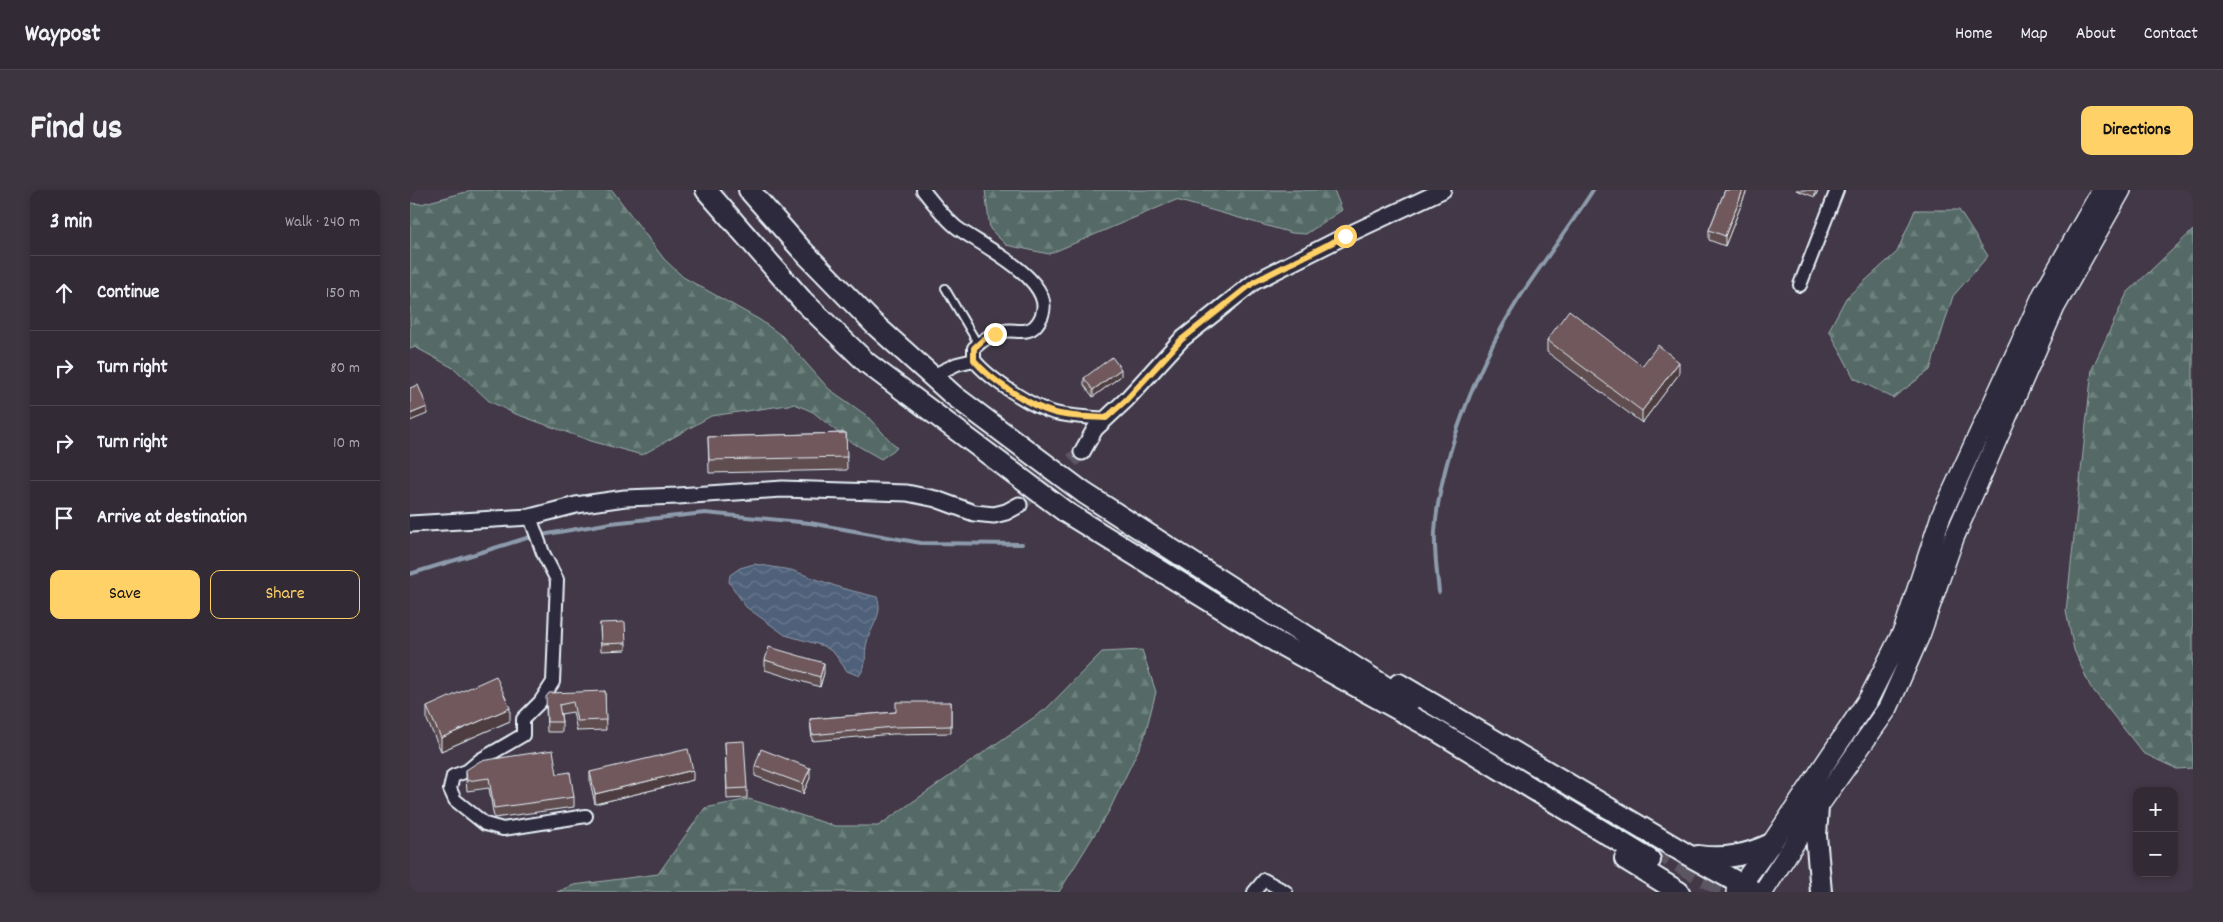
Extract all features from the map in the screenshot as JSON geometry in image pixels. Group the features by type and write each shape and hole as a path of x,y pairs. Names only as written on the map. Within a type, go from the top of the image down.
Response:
{"highway":[{"path":"706,190 802,300 867,364 1067,513 1278,643 1652,854 1453,730 1084,493 953,395 874,324 801,249 749,190"},
{"path":"1290,625 1380,673 1744,889"},
{"path":"1278,643 1334,684 1570,824 1669,889"},
{"path":"1818,807 1816,835 1821,892"},
{"path":"1688,855 1716,859 1738,856 1771,844"}],"main road":[{"path":"1744,889 1771,844 1874,689 1904,629 1941,516 2043,294 2102,190"},
{"path":"1763,892 1818,807 1888,708 1920,636 1954,538 2051,316 2121,190"}],"street":[{"path":"923,190 939,212 956,227 1014,264 1039,290 1043,305 1042,317 1035,327 1021,332 1007,330 995,334 974,348 974,360 983,371 996,381 1038,405 1054,412 1106,418"},
{"path":"1082,452 1095,429 1126,400 1181,340 1254,282 1353,232 1443,190"},
{"path":"1800,285 1837,190"},
{"path":"932,376 957,364 974,360"},
{"path":"410,524 532,520 576,505 626,498 782,489 907,493 936,499 974,513 994,515 1006,512 1019,505"},
{"path":"532,520 543,553 557,580 553,682 540,702 523,719 522,736 480,760 467,771 453,776 450,789 455,800 485,824 503,829 586,816"},
{"path":"1254,892 1264,880 1286,892"}],"lane":[{"path":"945,288 978,344"}],"green space":[{"path":"469,190 612,190 664,259 683,277 760,320 782,336 829,389 866,415 897,448 881,459 846,439 813,412 795,404 711,416 642,455 591,441 513,413 489,401 455,369 415,347 410,349 410,203 421,204"},
{"path":"985,190 1334,190 1342,210 1306,234 1292,233 1176,200 1049,254 1006,245 990,229"},
{"path":"1915,210 1959,210 1988,256 1953,296 1930,370 1893,398 1854,378 1829,330 1846,298 1897,252"},
{"path":"2193,230 2193,768 2177,769 2143,753 2090,686 2074,650 2066,611 2092,369 2127,293"},
{"path":"1142,650 1156,692 1144,738 1109,811 1059,892 557,892 574,885 658,874 705,808 749,799 835,826 878,826 1046,709 1102,652"}],"water":[{"path":"754,564 791,570 841,588 877,597 879,603 878,614 867,642 865,663 859,676 847,671 834,653 824,646 785,635 746,607 729,582 730,575 740,568"}],"building":[{"path":"1725,190 1743,190 1725,236 1709,230"},
{"path":"1569,310 1642,366 1658,345 1679,362 1642,411 1547,340"},
{"path":"1112,357 1121,369 1093,390 1084,378"},
{"path":"418,385 427,407 410,414 410,388"},
{"path":"846,433 847,457 709,460 708,437"},
{"path":"625,622 626,643 601,644 600,623"},
{"path":"769,647 824,663 820,677 765,660"},
{"path":"496,676 510,708 441,738 427,707"},
{"path":"605,691 606,720 577,721 573,702 559,705 562,722 547,722 546,697 549,693"},
{"path":"896,702 951,702 951,726 893,727 812,735 810,719 896,712"},
{"path":"744,741 747,788 727,789 725,742"},
{"path":"688,749 693,770 595,794 590,772"},
{"path":"761,749 810,768 803,784 755,766"},
{"path":"553,750 557,774 570,772 574,797 494,808 489,778 467,781 466,770 480,761"}],"waterway":[{"path":"1439,592 1435,539 1438,504 1444,474 1464,412 1476,381 1504,324 1527,286 1593,190"},
{"path":"410,574 530,537 611,523 705,513 810,523 921,543 1022,544"}],"tunnel":[{"path":"1019,505 1082,452"},
{"path":"1653,848 1731,892"}],"route":[{"path":"995,334 984,339 974,348 974,360 983,371 996,381 1054,412 1106,418 1126,400 1181,340 1254,282 1345,236"}]}
